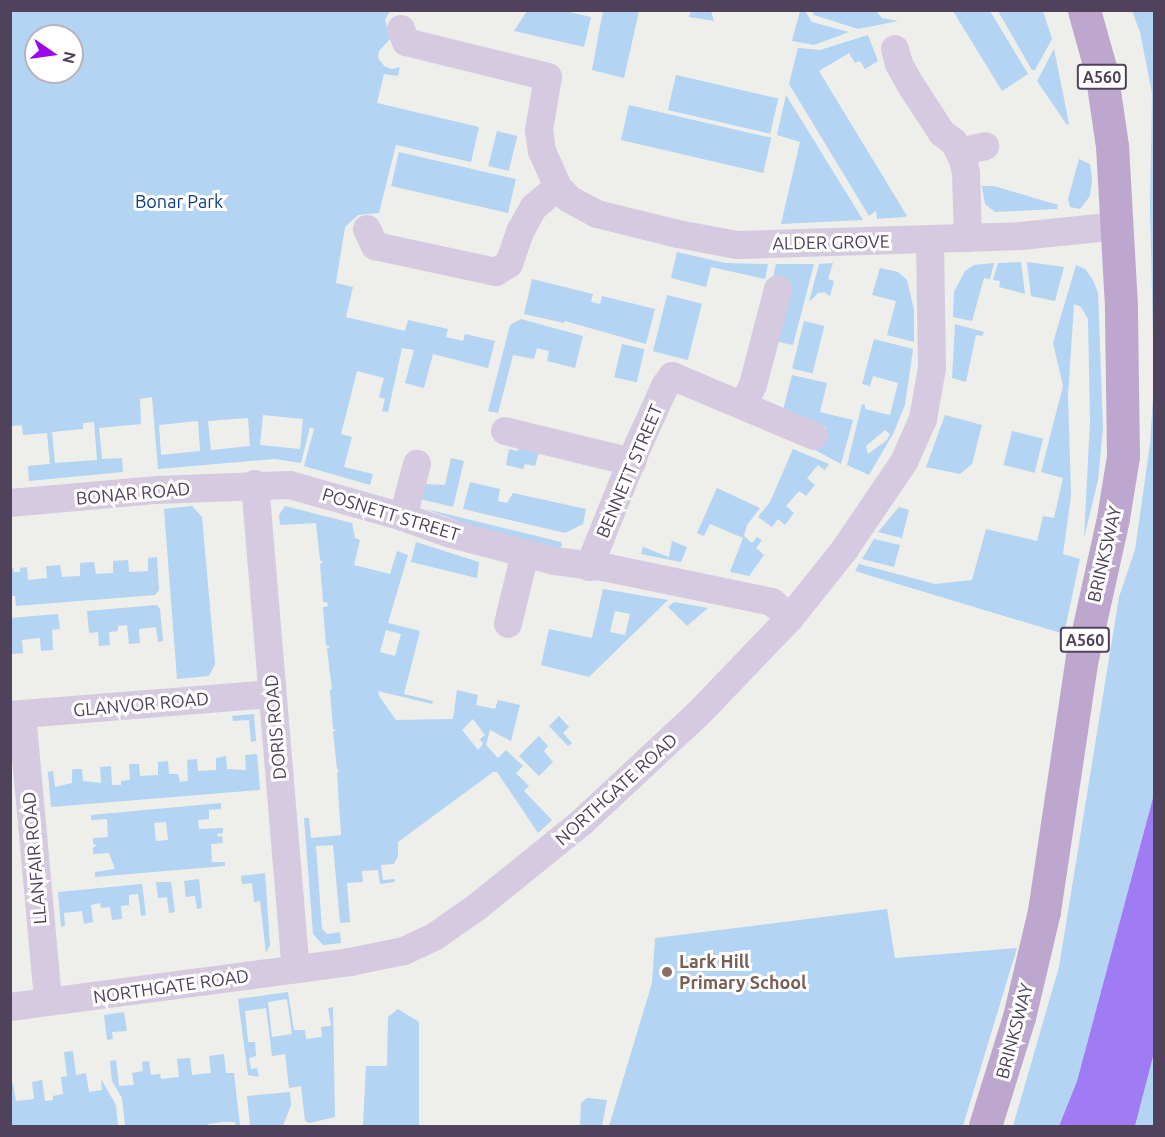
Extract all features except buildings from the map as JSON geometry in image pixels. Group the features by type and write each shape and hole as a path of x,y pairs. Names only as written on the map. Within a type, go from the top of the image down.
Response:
{"main road":[{"name":"BRINKSWAY","path":"985,1126 1019,1017 1044,911 1082,658 1120,480 1125,428 1112,146 1101,71 1084,10"}],"street":[{"path":"368,244 496,272 509,264 521,231 534,207 558,187 539,140 549,77 401,41"},
{"path":"895,49 900,66 942,134 972,149 966,173 968,238"},
{"name":"ALDER GROVE","path":"558,187 571,201 597,214 720,243 930,240 1050,234 1117,226"},
{"name":"NORTHGATE ROAD","path":"10,1007 296,969 404,951 426,941 477,907 544,854 628,781 698,714 790,618 820,582 887,490 918,433 929,392 932,368 930,240"},
{"path":"778,289 753,385 742,405 814,436"},
{"name":"BENNETT STREET","path":"589,567 665,386 672,376 742,405"},
{"path":"505,431 632,462"},
{"path":"403,517 417,464"},
{"name":"POSNETT STREET","path":"255,484 290,484 452,534 525,553 772,602 790,618"},
{"name":"BONAR ROAD","path":"10,503 255,484"},
{"name":"DORIS ROAD","path":"255,484 296,969"},
{"path":"507,624 525,553"},
{"name":"GLANVOR ROAD","path":"16,714 272,694"},
{"name":"LLANFAIR ROAD","path":"16,714 48,1002"}],"green space":[{"name":"Bonar Park","path":"11,11 390,11 385,20 390,39 379,51 378,58 385,67 392,69 400,67 398,76 384,74 377,103 479,127 471,162 396,145 379,213 358,215 345,227 336,283 353,287 346,317 405,331 408,320 448,329 446,337 463,341 465,334 495,341 488,368 433,354 424,388 405,383 414,350 402,348 388,412 382,411 385,399 379,397 384,378 357,371 341,434 352,437 344,467 373,474 370,485 304,466 314,429 310,427 301,463 275,459 158,469 152,397 140,399 141,424 99,428 102,459 122,458 123,472 29,481 28,466 50,464 47,433 23,435 22,425 11,426","holes":["263,415 303,419 300,449 260,445","248,418 250,446 211,450 208,421","198,421 200,451 161,455 159,425","94,422 97,460 55,463 52,432 83,429 83,423"]},
{"path":"527,11 565,11 591,17 584,47 514,31"},
{"path":"603,11 639,11 624,78 592,70"},
{"path":"691,11 711,11 714,21 689,17"},
{"path":"800,11 805,11 812,22 849,32 814,45 792,41"},
{"path":"812,11 876,11 882,18 898,21 858,29 814,15"},
{"path":"953,11 990,11 1028,74 1002,91"},
{"path":"998,11 1043,11 1052,39 1035,70 1032,70"},
{"path":"1132,11 1154,11 1154,381 1150,208 1152,93 1140,32"},
{"path":"868,35 878,61 865,69 860,61 855,63 849,53 819,71 907,216 904,217 877,219 876,211 869,216 789,84 798,48 820,50"},
{"path":"1054,49 1069,124 1067,125 1037,81"},
{"path":"676,75 778,99 770,134 668,110"},
{"path":"786,95 863,220 781,224 800,142 777,135"},
{"path":"629,105 771,138 763,173 621,140"},
{"path":"497,131 517,136 509,171 488,166"},
{"path":"399,152 516,179 508,213 391,186"},
{"path":"1079,159 1090,164 1092,179 1090,196 1080,209 1070,207 1068,199"},
{"path":"982,186 994,186 1058,205 1057,209 995,212 985,204"},
{"path":"677,252 725,263 768,264 765,279 711,267 706,287 671,278"},
{"path":"1021,262 1025,294 999,287 1000,281 993,280 998,263"},
{"path":"1027,262 1064,267 1055,301 1031,296"},
{"path":"833,263 828,279 834,281 830,296 824,292 818,293 809,302 819,264"},
{"path":"994,263 990,279 984,278 972,321 953,317 954,292 965,271 974,265"},
{"path":"776,264 814,264 793,345 774,341 771,285"},
{"path":"1076,265 1085,269 1098,293 1103,428 1098,480 1084,538 1090,421 1088,319 1081,307 1074,304 1068,395 1071,496 1063,554 1080,559 1064,634 855,571 859,564 935,584 972,580 986,529 1037,541 1043,516 1054,518 1063,478 1041,472 1063,386 1053,343"},
{"path":"880,268 898,272 907,280 914,310 914,342 887,335 896,301 872,295"},
{"path":"532,279 593,294 591,302 600,304 602,296 655,309 646,344 565,321 564,323 524,314"},
{"path":"667,295 702,304 688,360 653,351"},
{"path":"521,319 583,336 575,368 547,361 549,351 537,348 534,359 513,355 498,413 488,411 510,325"},
{"path":"804,321 824,326 813,374 792,369"},
{"path":"955,324 984,332 982,336 976,335 966,382 952,378"},
{"path":"874,339 913,349 905,405 894,432 869,475 847,465 862,404 865,405 865,409 890,415 898,383 873,376 870,386 862,384","holes":["885,430 890,434 887,440 868,454 866,446"]},
{"path":"622,344 644,349 637,382 614,377"},
{"path":"792,375 827,383 820,412 853,420 841,464 815,450 826,427 783,410"},
{"path":"1154,381 1154,794 1077,1081 1059,1126 1013,1126 1059,967 1119,597 1135,550 1150,444"},
{"path":"945,415 982,425 972,464 960,474 926,467"},
{"path":"1012,431 1043,439 1035,473 1004,465"},
{"path":"522,446 540,449 535,466 525,464 523,469 506,465 509,449 517,451"},
{"path":"793,449 829,464 825,470 818,465 807,478 815,485 806,496 799,491 786,506 794,513 785,525 778,519 772,527 758,517 770,502"},
{"path":"451,458 464,461 453,507 420,499 424,484 445,485"},
{"path":"470,482 500,489 498,501 507,503 513,493 586,509 583,524 565,533 463,509"},
{"path":"717,488 760,508 747,525 744,536 752,543 757,537 762,540 756,548 764,555 749,576 730,572 743,538 710,524 704,536 697,533"},
{"path":"192,506 202,517 215,664 209,676 177,679 164,509"},
{"path":"285,506 352,523 355,538 360,540 354,565 390,574 397,551 408,555 388,623 420,631 404,694 433,701 432,704 378,691 379,696 396,720 453,719 457,690 478,695 476,705 495,709 498,700 520,705 511,741 490,730 486,745 498,758 506,750 523,766 516,773 529,786 524,791 552,820 538,833 497,772 493,772 398,842 398,856 394,864 381,865 383,880 395,879 395,882 380,884 378,870 362,871 363,882 347,883 350,922 340,923 333,845 316,846 322,929 327,934 340,932 341,943 323,945 313,934 304,818 309,818 311,838 341,835 337,773 339,770 337,769 333,732 336,730 333,729 330,690 332,689 327,649 330,647 326,645 323,607 328,606 327,602 323,602 320,564 323,562 320,560 316,523 280,525 279,515","holes":["386,630 401,634 395,656 380,652","473,719 485,735 480,739 483,744 478,750 462,730"]},
{"path":"899,507 909,510 902,538 878,532"},
{"path":"426,509 561,542 562,545 560,549 473,527"},
{"path":"874,539 900,545 894,567 862,559"},
{"path":"672,541 687,547 681,562 641,554 643,547 669,557"},
{"path":"416,542 479,562 477,578 411,562"},
{"path":"157,557 159,590 155,595 16,606 15,596 11,596 11,568 14,572 20,572 20,568 27,567 28,580 47,578 46,566 60,565 62,577 80,576 80,563 94,562 96,574 113,573 113,561 128,560 129,572 148,571 148,558"},
{"path":"603,589 668,600 589,677 541,665 549,629 592,638","holes":["615,611 630,614 625,635 610,632"]},
{"path":"674,602 708,608 687,626 668,607"},
{"path":"157,605 160,609 163,641 158,642 156,627 139,629 140,643 129,644 127,625 118,626 118,631 109,632 110,645 99,646 98,632 89,633 87,611"},
{"path":"58,614 60,629 52,630 53,650 41,651 40,638 22,640 23,653 12,654 11,618"},
{"path":"254,714 256,741 251,742 249,720 233,721 232,716"},
{"path":"559,716 569,727 563,733 572,743 568,746 549,726"},
{"path":"539,736 548,746 544,751 553,762 539,776 519,756"},
{"path":"257,754 260,790 51,807 48,772 53,771 55,787 72,783 72,770 76,769 82,769 83,781 101,783 100,767 111,766 112,785 121,785 121,781 130,780 129,764 139,764 140,776 158,775 158,762 168,761 169,774 178,774 180,782 188,781 187,760 197,759 198,771 216,770 216,758 226,756 227,769 246,770 245,755"},
{"path":"221,803 221,809 209,810 209,819 198,820 199,829 223,828 223,833 217,834 218,837 222,836 223,843 211,844 212,862 225,862 225,866 95,877 95,872 115,869 109,853 93,854 93,848 97,845 93,844 93,838 108,837 107,819 91,820 91,815","holes":["166,822 168,840 156,841 154,823"]},
{"path":"265,873 270,945 266,953 260,901 254,902 252,883 242,884 241,876"},
{"path":"199,879 202,908 197,909 195,896 186,897 184,881"},
{"path":"156,882 171,882 175,912 169,913 167,897 158,898"},
{"path":"142,884 146,915 141,916 138,894 129,895 129,905 121,906 122,919 112,920 110,907 101,908 100,903 91,905 93,922 84,924 82,911 64,913 65,926 61,927 58,892"},
{"path":"887,909 895,958 1017,948 963,1126 609,1126 652,983 655,938"},
{"path":"288,992 294,1030 305,1030 306,1039 322,1037 321,1027 331,1026 328,1008 333,1007 335,1117 309,1123 305,1121 301,1086 289,1088 285,1054 272,1056 266,1008 245,1011 248,1042 255,1042 256,1056 249,1058 251,1069 257,1068 259,1077 248,1075 238,999","holes":["287,999 292,1034 272,1037 268,1002"]},
{"path":"398,1009 419,1022 419,1126 363,1126 366,1066 387,1066 388,1017"},
{"path":"124,1012 127,1031 112,1032 113,1039 107,1040 104,1015"},
{"path":"73,1051 76,1075 86,1073 89,1092 102,1090 101,1079 116,1105 118,1126 11,1126 11,1084 13,1084 16,1101 34,1099 32,1082 42,1080 45,1101 53,1100 53,1096 63,1094 61,1077 67,1076 64,1052"},
{"path":"1154,1053 1154,1126 1135,1126"},
{"path":"224,1054 226,1073 234,1073 240,1126 236,1126 235,1122 223,1122 208,1124 208,1126 125,1126 122,1098 112,1081 110,1061 116,1060 119,1086 134,1085 132,1073 143,1071 142,1062 149,1061 151,1075 160,1074 161,1079 179,1077 177,1059 190,1058 192,1075 211,1073 209,1056"},
{"path":"290,1092 291,1105 283,1126 250,1125 247,1096"},
{"path":"587,1098 607,1100 602,1126 580,1126 581,1103"}],"shaded area":[{"path":"1154,794 1154,1053 1135,1126 1059,1126 1077,1081"}],"place":[{"name":"Lark Hill Primary School","path":"667,972"}]}
